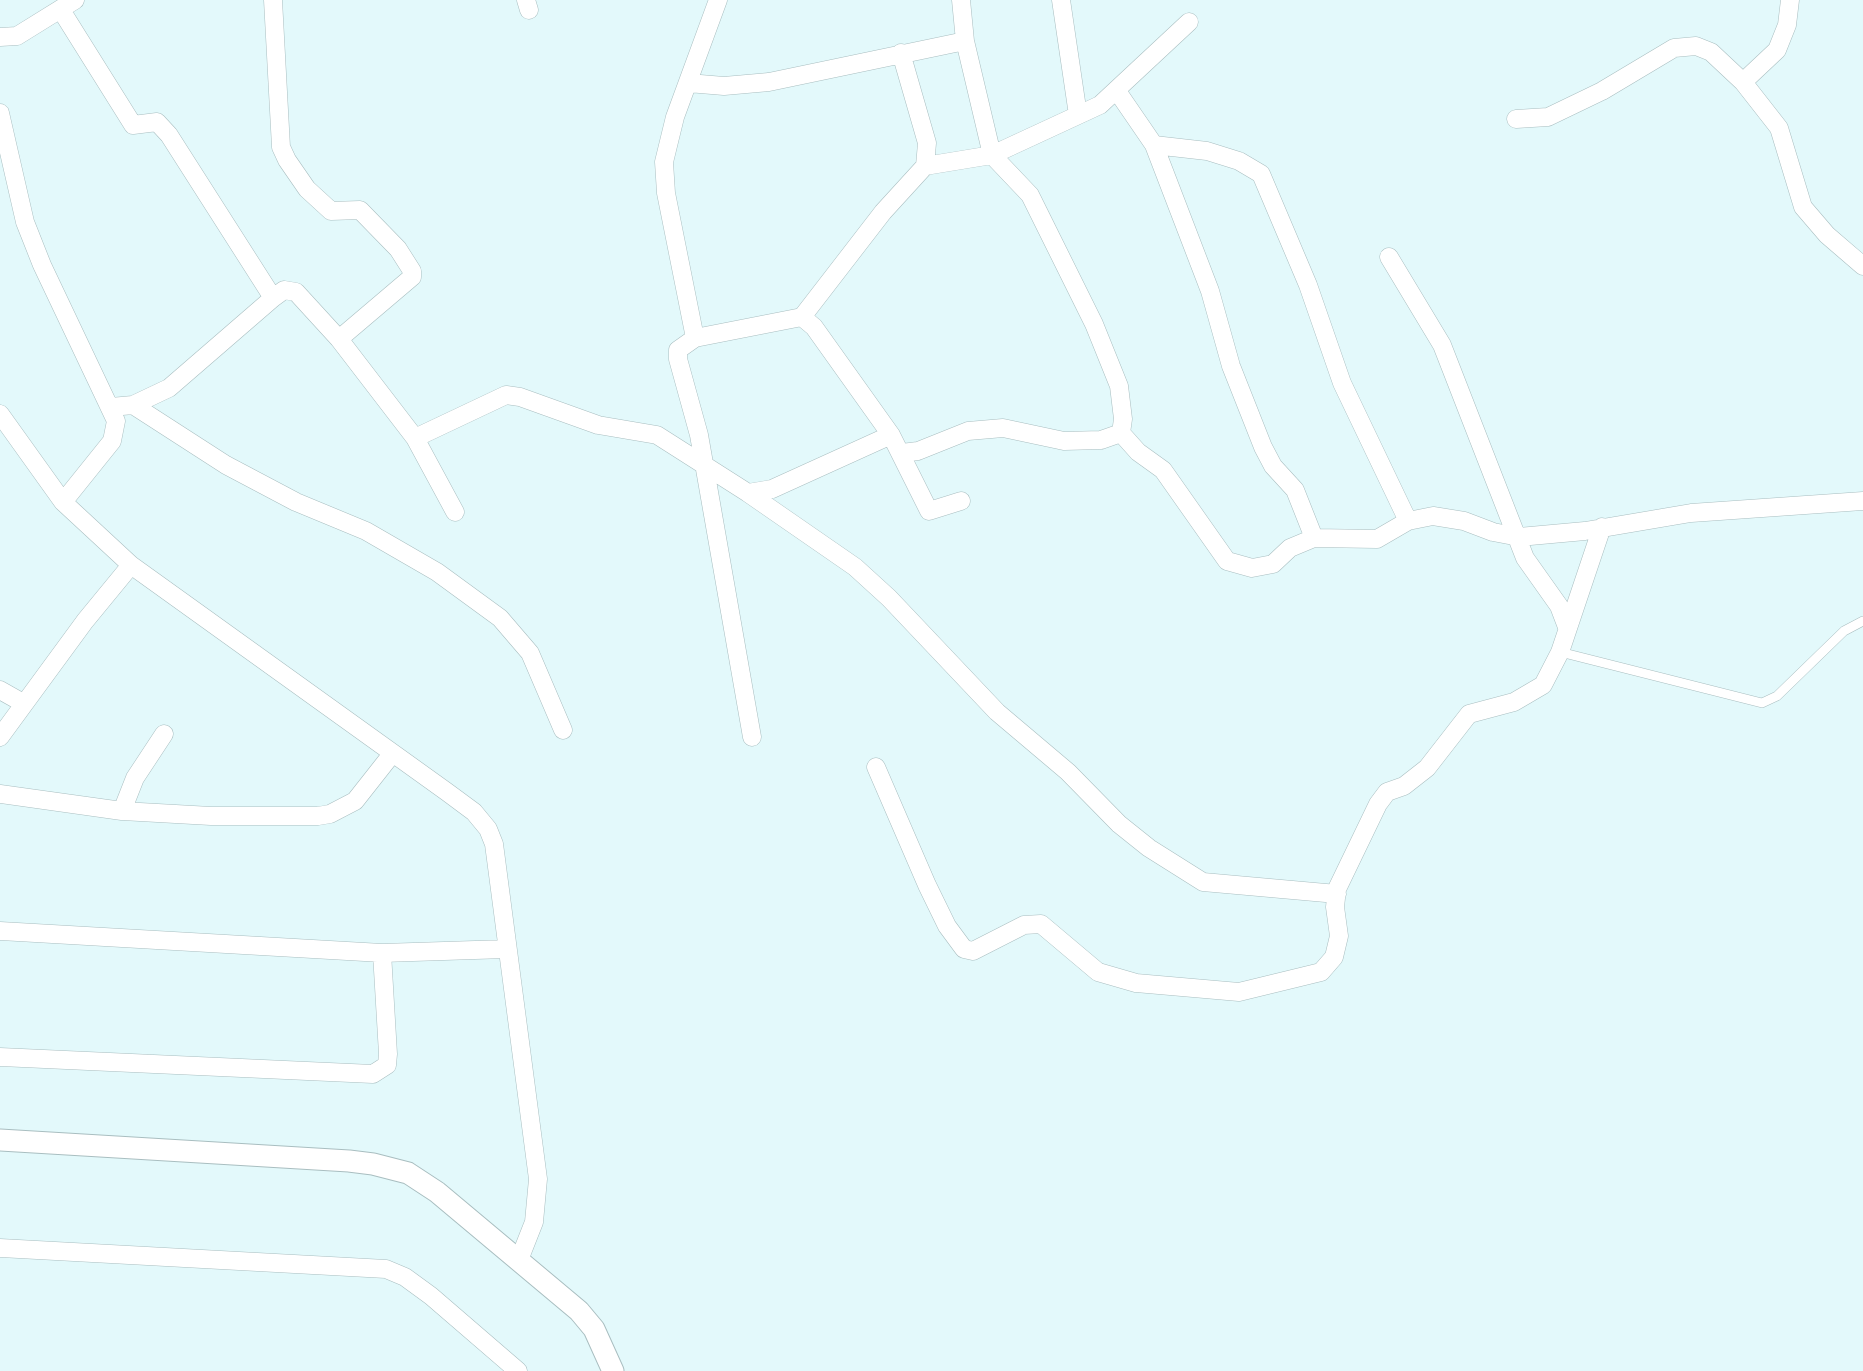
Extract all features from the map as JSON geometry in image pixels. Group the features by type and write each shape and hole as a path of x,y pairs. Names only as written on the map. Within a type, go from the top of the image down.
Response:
{"street":[{"path":"273,0 281,147 287,160 307,189 331,211 360,209 408,260 412,271 412,277 340,338"},
{"path":"695,338 666,193 664,162 675,117 718,0"},
{"path":"961,0 965,41 992,155 1030,195 1094,324 1119,386 1124,419 1121,433"},
{"path":"1060,0 1078,116"},
{"path":"1743,82 1777,50 1787,25 1790,0"},
{"path":"0,37 18,36 68,5 133,125 157,122 169,135 274,298"},
{"path":"925,166 992,155 1100,105 1189,22"},
{"path":"688,83 724,86 760,84 965,41"},
{"path":"1516,119 1548,117 1602,91 1674,48 1696,46 1711,52 1719,56 1743,82 1779,128 1803,207 1827,235 1863,266"},
{"path":"752,737 709,503 705,466 678,350 695,338 802,317 883,212 925,166 927,144 901,53"},
{"path":"1117,91 1154,145 1210,291 1231,366 1263,447 1273,466 1295,490 1314,538"},
{"path":"0,113 25,222 85,360 116,421 112,442 63,502"},
{"path":"1154,145 1207,151 1239,161 1261,174 1308,285 1342,383 1408,520"},
{"path":"1389,257 1443,345 1525,558 1559,606 1567,627"},
{"path":"111,407 133,405 169,388 284,290 296,292 340,338 415,438 455,512"},
{"path":"802,317 814,327 891,435 929,510 961,501"},
{"path":"415,438 506,396 520,397 598,425 657,435 748,493 855,567 889,598 997,712 1068,772 1119,824 1149,848 1203,882 1337,894"},
{"path":"133,405 226,465 296,502 366,531 437,572 500,618 530,653 564,730"},
{"path":"0,414 63,502 131,565 474,813 488,830 494,844 538,1179 534,1222 519,1260"},
{"path":"902,453 918,451 968,431 1003,428 1063,442 1101,440 1121,433"},
{"path":"1121,433 1138,452 1163,470 1227,561 1252,568 1273,564 1290,548 1314,538 1377,538 1408,520 1433,516 1519,537 1691,513 1863,501"},
{"path":"748,493 772,489 891,435"},
{"path":"876,768 947,926 964,949 973,951 1024,925 1041,925 1098,972 1117,979 1239,992 1289,982 1321,972 1334,957 1339,936 1335,907 1337,894 1360,839 1387,792 1415,779 1469,714 1514,702 1543,685 1560,652 1602,527"},
{"path":"0,737 23,703 131,565"},
{"path":"0,690 23,703"},
{"path":"122,811 135,778 164,734"},
{"path":"0,794 122,811 271,817 330,814 355,801 392,754"},
{"path":"0,931 382,953 506,949"},
{"path":"0,1057 373,1074 387,1065 388,1054 382,953"},
{"path":"0,1140 373,1164 408,1173 437,1192 579,1311 594,1329 613,1371"},
{"path":"0,1248 386,1269 405,1277 432,1296 518,1371"}],"lane":[{"path":"1560,652 1762,703 1777,696 1844,631 1863,621"}]}
